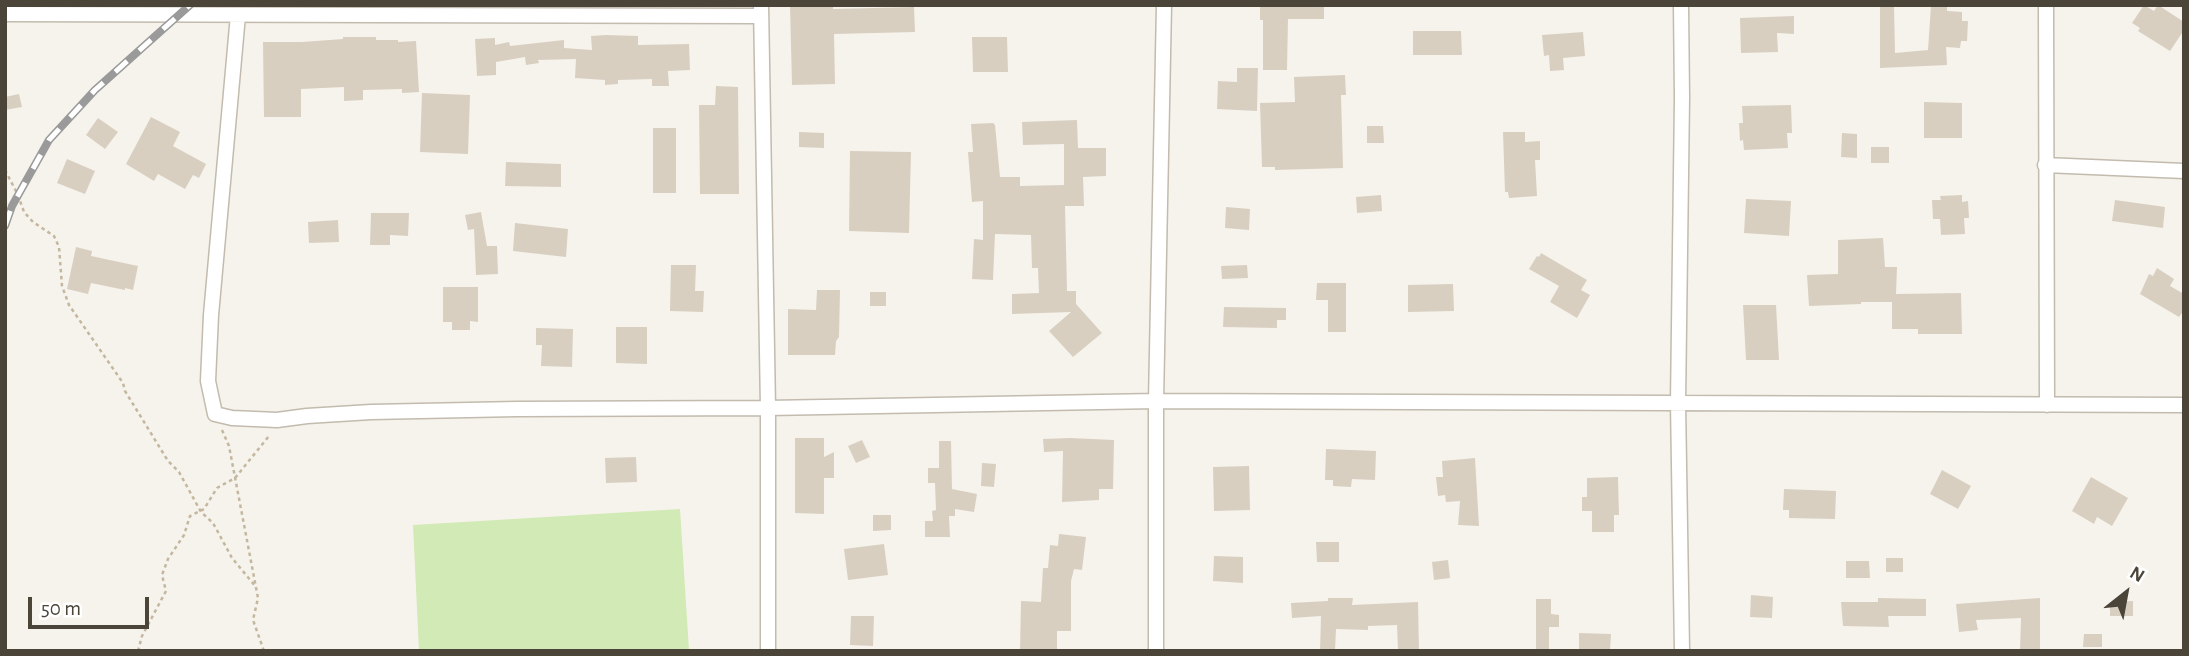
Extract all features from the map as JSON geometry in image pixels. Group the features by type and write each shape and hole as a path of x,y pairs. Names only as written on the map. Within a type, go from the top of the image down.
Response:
{"street":[{"path":"1156,651 1156,401 1164,5"},
{"path":"1681,5 1678,403 1682,651"},
{"path":"2046,5 2047,405"},
{"path":"5,14 761,11 768,408 768,651"},
{"path":"238,15 211,315 208,381 215,414 232,418 277,420 398,411 1156,401 2184,405"},
{"path":"2045,165 2184,171"}],"path":[{"path":"5,170 24,212 33,222 54,236 59,247 62,286 69,305 123,383 125,391 168,461 179,472 201,512 213,523 232,558 256,587"},
{"path":"215,414 229,446 258,598 253,620 264,651"},
{"path":"138,651 142,636 166,591 162,575 168,559 184,535 190,516 201,512 217,488 235,478 271,433 277,420"}],"green space":[{"path":"680,509 689,651 419,651 413,525"}],"building":[{"path":"833,5 833,9 914,7 915,32 834,34 835,84 792,85 790,6"},
{"path":"1260,5 1324,5 1324,19 1288,19 1287,70 1263,70 1263,20 1260,20"},
{"path":"1880,5 1894,5 1895,53 1928,50 1931,5 1947,5 1947,11 1962,12 1962,21 1968,21 1967,41 1961,41 1960,48 1946,47 1947,65 1880,68"},
{"path":"2144,5 2154,11 2158,5 2184,22 2184,30 2170,51 2138,31 2140,28 2132,23"},
{"path":"1794,16 1794,34 1777,33 1778,52 1741,53 1740,18"},
{"path":"1413,31 1461,31 1462,55 1413,55"},
{"path":"1583,32 1585,56 1563,58 1564,70 1550,71 1549,55 1544,56 1542,35"},
{"path":"591,36 638,36 638,45 689,44 690,70 668,71 669,86 652,86 652,79 618,80 618,84 605,85 605,80 575,78 576,59 538,60 539,63 526,65 525,57 496,62 496,75 477,76 475,39 495,38 495,45 509,42 510,46 564,40 564,48 592,50"},
{"path":"343,37 416,41 419,92 402,93 402,89 363,90 363,100 344,101 344,87 301,89 301,117 264,117 263,42 302,42"},
{"path":"972,37 1007,37 1008,72 973,72"},
{"path":"1237,68 1258,68 1257,111 1217,109 1218,81 1237,82"},
{"path":"1345,75 1346,95 1341,95 1343,168 1275,170 1275,167 1262,167 1260,103 1295,102 1294,77"},
{"path":"716,86 738,87 739,194 700,194 699,105 715,105"},
{"path":"422,93 470,95 468,154 420,152"},
{"path":"19,94 22,107 5,110 5,97"},
{"path":"1924,102 1962,103 1962,138 1924,138"},
{"path":"1791,105 1792,133 1787,133 1788,148 1744,150 1743,140 1740,141 1739,123 1743,123 1742,106"},
{"path":"151,117 180,132 173,146 206,164 199,178 193,175 185,189 158,174 154,181 126,164"},
{"path":"98,118 118,132 105,149 86,135"},
{"path":"1077,120 1078,148 1106,148 1106,176 1083,177 1084,206 1065,206 1067,291 1076,291 1076,304 1102,333 1073,357 1049,331 1071,312 1012,314 1012,294 1039,293 1038,268 1032,268 1031,235 995,234 993,280 972,279 974,239 983,240 983,201 972,202 968,152 973,152 971,124 993,123 1000,177 1020,177 1020,186 1064,185 1064,144 1023,145 1022,122"},
{"path":"1367,126 1383,126 1384,143 1367,143"},
{"path":"653,128 676,128 676,193 653,193"},
{"path":"799,132 824,133 824,148 799,147"},
{"path":"1503,132 1525,132 1525,142 1540,141 1540,160 1535,160 1537,196 1509,198 1508,192 1505,192"},
{"path":"1842,133 1857,134 1857,158 1841,157"},
{"path":"1871,147 1889,147 1889,163 1871,163"},
{"path":"850,151 911,152 909,233 849,231"},
{"path":"67,159 95,171 85,194 57,183"},
{"path":"506,162 561,164 561,187 505,186"},
{"path":"1381,195 1382,211 1357,213 1356,197"},
{"path":"1962,195 1962,202 1968,201 1969,218 1964,218 1965,234 1941,235 1940,219 1933,219 1932,200 1941,200 1940,196"},
{"path":"1746,199 1791,201 1789,236 1744,233"},
{"path":"2115,200 2165,207 2163,228 2112,221"},
{"path":"1226,207 1250,209 1249,230 1225,228"},
{"path":"481,212 487,246 497,246 498,274 476,275 474,229 468,230 465,215"},
{"path":"371,213 409,213 408,236 390,235 390,245 370,245"},
{"path":"338,220 339,242 309,243 308,222"},
{"path":"515,223 568,229 566,257 513,251"},
{"path":"1883,238 1885,267 1897,267 1896,294 1961,293 1962,334 1918,334 1918,329 1892,329 1892,302 1809,306 1807,275 1838,274 1838,240"},
{"path":"76,247 92,251 91,256 138,266 133,290 91,283 88,294 67,289"},
{"path":"1541,253 1587,280 1581,290 1590,295 1577,318 1550,302 1559,286 1529,269"},
{"path":"671,265 696,265 695,291 704,291 703,312 670,311"},
{"path":"1247,265 1248,278 1222,279 1221,266"},
{"path":"2157,268 2174,279 2170,286 2184,294 2184,310 2179,317 2140,294 2149,274 2153,276"},
{"path":"1317,283 1346,283 1346,332 1328,332 1328,300 1316,300"},
{"path":"1453,284 1454,311 1408,312 1408,285"},
{"path":"443,287 478,287 478,322 470,321 470,330 452,330 452,322 443,322"},
{"path":"817,290 840,290 839,337 835,355 788,355 788,309 816,310"},
{"path":"870,292 886,292 886,306 870,306"},
{"path":"1743,305 1776,305 1779,360 1746,360"},
{"path":"1224,307 1286,308 1286,320 1277,320 1277,328 1223,327"},
{"path":"616,327 647,327 647,364 616,363"},
{"path":"536,328 573,329 572,367 541,366 542,345 536,345"},
{"path":"795,438 824,438 824,457 834,452 834,478 824,478 824,514 795,513"},
{"path":"1043,439 1114,440 1113,489 1099,489 1099,500 1062,502 1063,451 1044,452"},
{"path":"862,440 870,457 856,463 848,446"},
{"path":"939,441 951,441 952,489 977,494 974,512 955,509 955,516 949,516 950,537 925,537 925,521 933,521 932,511 936,510 935,483 928,483 928,468 939,468"},
{"path":"1326,449 1376,451 1375,480 1352,479 1351,487 1333,486 1333,480 1325,480"},
{"path":"636,457 637,482 606,483 605,458"},
{"path":"1475,458 1479,526 1458,525 1460,501 1446,502 1445,495 1438,496 1436,477 1443,477 1442,461"},
{"path":"982,463 996,464 994,487 981,486"},
{"path":"1249,466 1250,510 1214,511 1213,467"},
{"path":"1942,470 1971,486 1958,509 1930,494"},
{"path":"1618,477 1619,515 1614,515 1614,532 1592,532 1592,511 1582,511 1582,497 1587,497 1587,478"},
{"path":"2091,477 2128,498 2112,526 2097,517 2094,524 2072,511"},
{"path":"1784,489 1836,491 1835,519 1789,518 1789,510 1783,510"},
{"path":"873,515 891,515 891,530 873,531"},
{"path":"1059,534 1086,537 1082,570 1074,569 1071,581 1071,631 1057,631 1057,651 1020,651 1021,601 1041,602 1043,568 1048,568 1050,545 1058,546"},
{"path":"1316,542 1339,542 1339,562 1317,562"},
{"path":"884,544 888,575 848,580 844,549"},
{"path":"1214,556 1243,557 1243,583 1213,581"},
{"path":"1886,558 1903,558 1903,572 1886,572"},
{"path":"1448,560 1450,578 1434,580 1432,562"},
{"path":"1846,561 1869,561 1870,578 1846,578"},
{"path":"1751,595 1773,597 1772,618 1750,617"},
{"path":"1328,598 1353,598 1352,605 1418,602 1419,651 1398,651 1397,625 1368,626 1368,630 1336,629 1335,651 1320,651 1321,616 1292,618 1291,603 1328,601"},
{"path":"1878,598 1926,599 1926,616 1888,616 1889,627 1843,626 1841,602 1878,602"},
{"path":"2040,598 2040,651 2020,651 2021,618 1976,620 1978,630 1959,632 1956,604"},
{"path":"1536,599 1551,599 1551,614 1559,615 1559,627 1549,627 1549,651 1536,651"},
{"path":"2133,601 2133,616 2110,616 2110,602"},
{"path":"851,616 874,616 873,646 850,645"},
{"path":"1579,633 1611,634 1610,651 1579,651"},
{"path":"2084,634 2102,634 2102,647 2083,647"}],"railway":[{"path":"5,226 12,206 49,140 95,90 190,5"}]}
